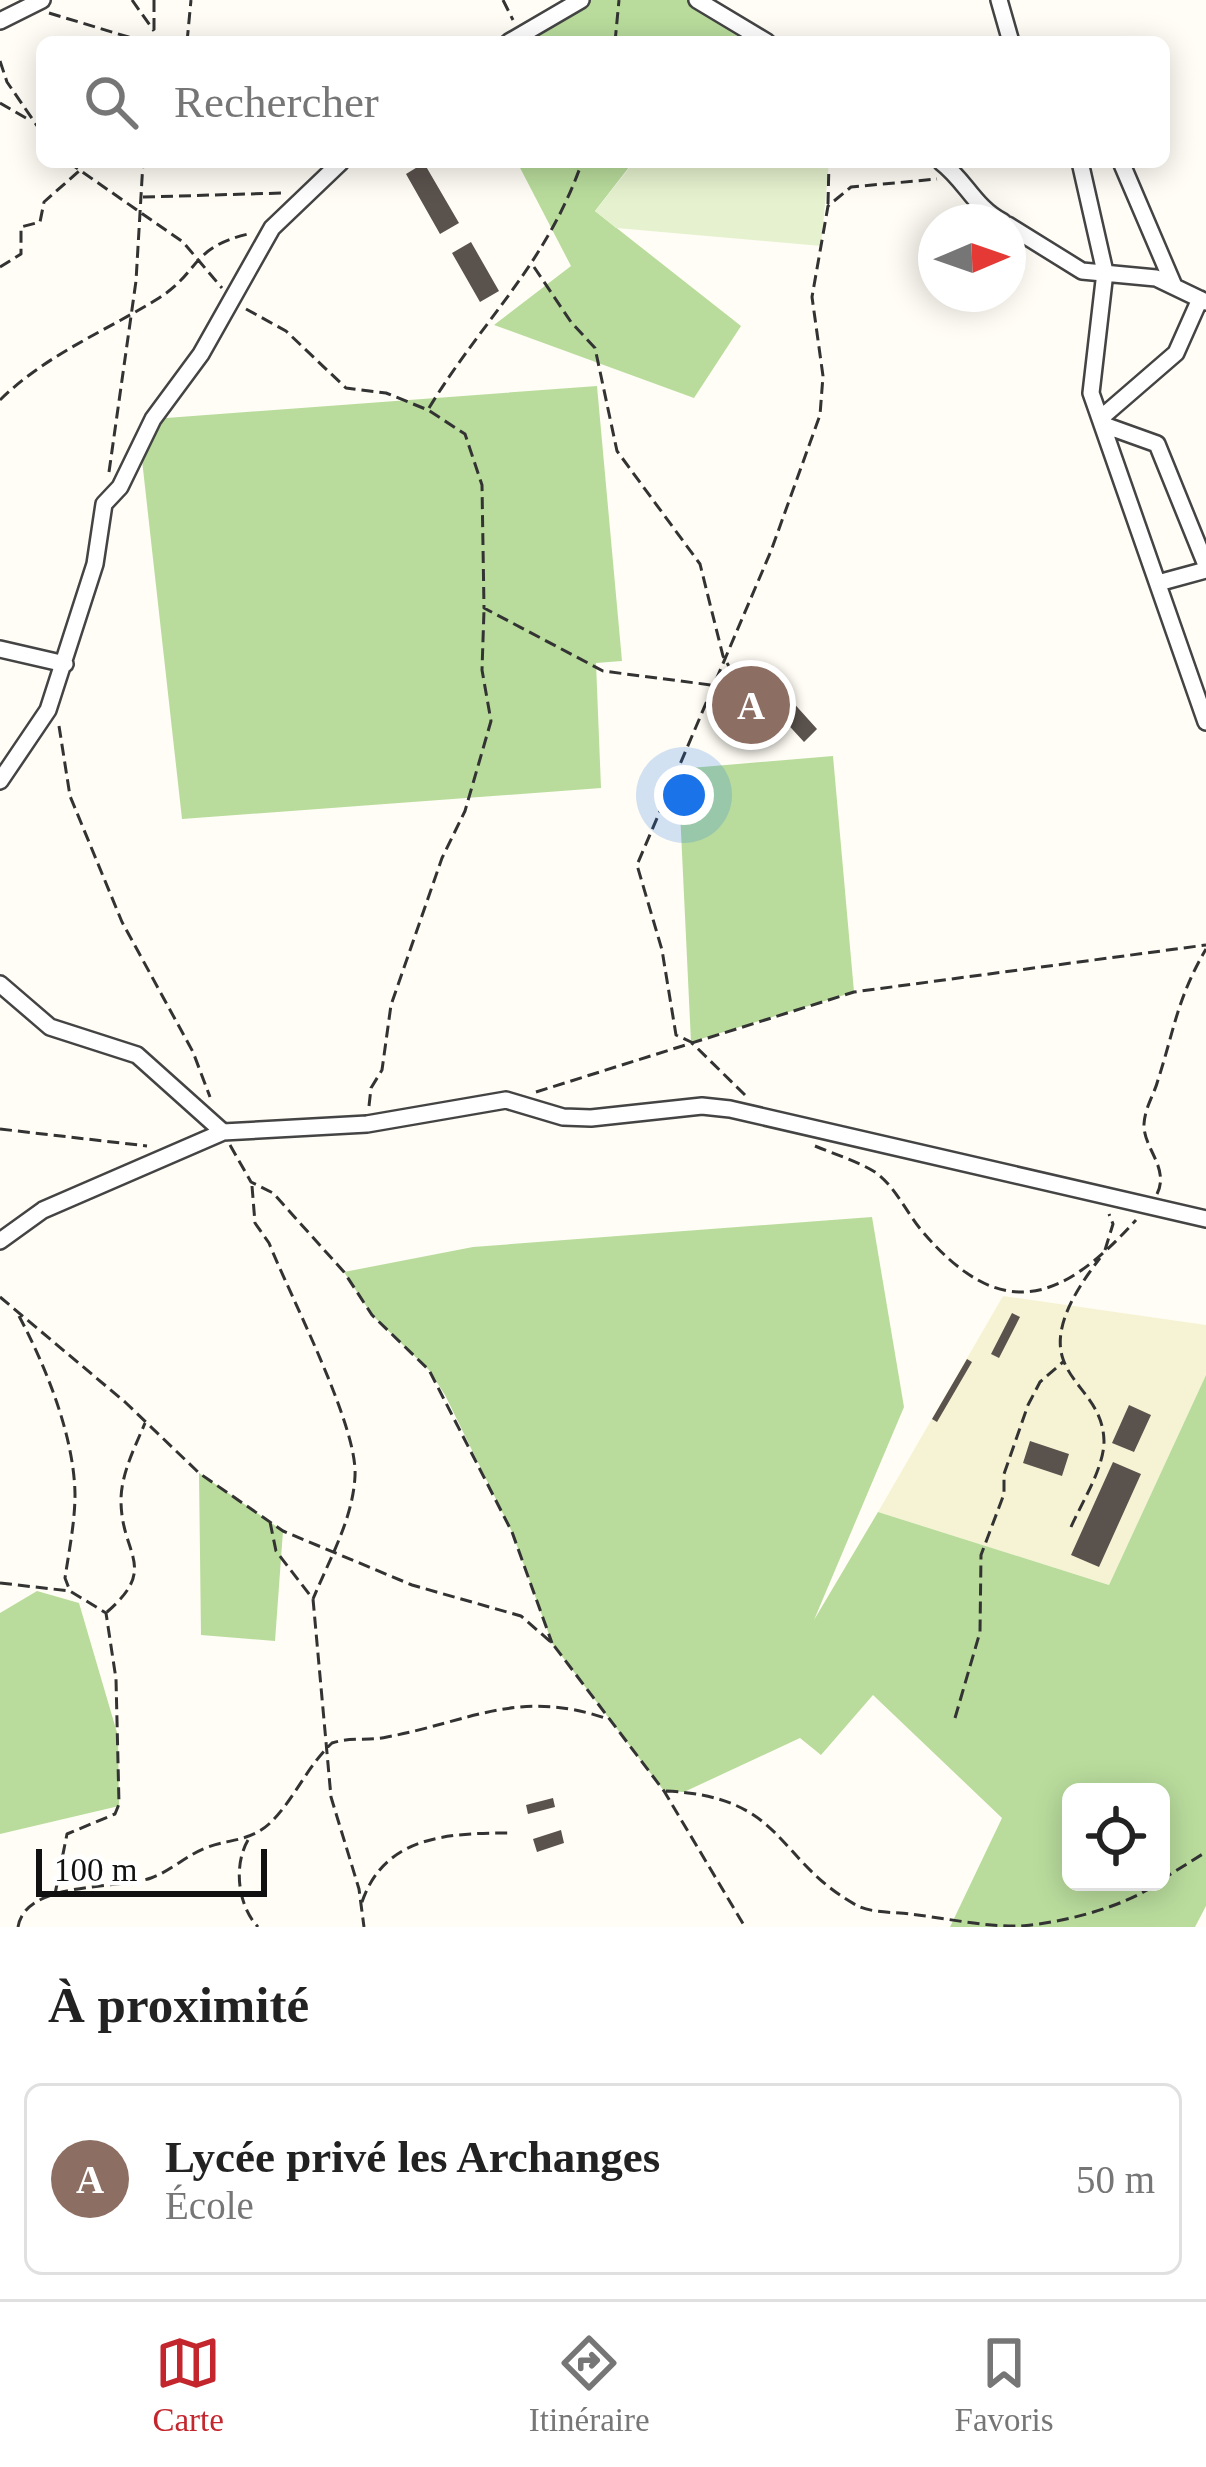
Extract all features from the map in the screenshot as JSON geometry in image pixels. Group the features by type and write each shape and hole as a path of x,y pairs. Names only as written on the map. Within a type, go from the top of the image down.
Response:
{"street":[{"path":"520,36 581,0"},
{"path":"698,0 757,36"},
{"path":"999,0 1008,36"},
{"path":"0,21 39,3"},
{"path":"0,781 48,710 95,564 104,503 114,495 146,430 231,301 272,228 333,168"},
{"path":"949,168 961,177 977,204"},
{"path":"1081,168 1105,272 1091,393 1159,583 1197,671 1206,722"},
{"path":"1124,168 1174,286"},
{"path":"1026,236 1082,271 1174,286 1203,301 1176,353 1103,421"},
{"path":"1103,421 1157,444 1206,568 1159,583"},
{"path":"0,650 65,664"},
{"path":"0,984 50,1027 137,1055 223,1132"},
{"path":"0,1241 43,1210 223,1132 367,1124 506,1100 563,1117 702,1106 1206,1219"}],"path":[{"path":"132,0 154,33"},
{"path":"154,0 154,33"},
{"path":"188,36 191,0"},
{"path":"503,0 514,36"},
{"path":"616,36 619,0"},
{"path":"39,3 129,36"},
{"path":"0,61 36,126"},
{"path":"0,103 32,122"},
{"path":"75,168 198,256 231,301 286,331 346,388 386,393 428,410 465,434 482,485 482,670 491,721 465,811 442,858 391,1005 382,1070 371,1088 367,1124"},
{"path":"104,503 132,311 143,168"},
{"path":"428,410 458,361 534,266 578,168"},
{"path":"767,1120 691,1042 676,1035 662,950 637,865 710,684 771,551 820,415 823,376 812,297 828,206 829,168"},
{"path":"0,267 21,254 21,226 40,222 44,202 79,171"},
{"path":"828,206 850,187 961,177"},
{"path":"142,197 256,190 302,195"},
{"path":"0,400 31,370 163,296 215,242 272,228"},
{"path":"534,266 571,322 596,348 617,451 700,564 723,656 742,689 766,710"},
{"path":"484,608 603,671 742,689"},
{"path":"48,710 61,730 70,796 122,922 193,1052 223,1132 251,1182 255,1223 269,1243 353,1438 356,1477 313,1599 331,1797 364,1927"},
{"path":"506,1100 580,1081 854,992 1206,947"},
{"path":"956,1718 980,1632 981,1555 1004,1494 1004,1474 1028,1405 1040,1382 1063,1362 1070,1305 1102,1255 1150,1206 1161,1186 1156,1157 1144,1137 1147,1105 1170,1022 1206,947"},
{"path":"0,1129 175,1152"},
{"path":"799,1137 874,1172 954,1267 978,1283 1045,1293 1102,1255 1113,1224 1098,1195"},
{"path":"251,1182 273,1193 344,1272 372,1316 429,1370 512,1532 552,1643"},
{"path":"0,1297 200,1473 271,1522 332,1555 412,1585 521,1616 552,1643 664,1791 745,1927"},
{"path":"18,1314 39,1354 72,1465 75,1496 65,1578 70,1591"},
{"path":"1063,1362 1099,1413 1104,1442 1071,1527"},
{"path":"106,1613 134,1589 136,1575 121,1502 146,1421"},
{"path":"271,1522 276,1551 313,1599"},
{"path":"0,1582 70,1591 106,1613 116,1679 118,1804 115,1814 68,1834 55,1896"},
{"path":"19,1927 20,1917 33,1905 55,1896 88,1885 108,1887 151,1878 208,1846 248,1839 272,1821 326,1749 345,1739 383,1738 524,1706 562,1704 607,1719"},
{"path":"664,1791 700,1793 738,1805 775,1828 827,1885 860,1909 1017,1926 1147,1891"},
{"path":"361,1904 380,1864 416,1845 462,1833 512,1833"},
{"path":"248,1839 239,1864 242,1891 246,1915 258,1927"},
{"path":"1170,1875 1206,1852"}],"shaded area":[{"path":"1003,1296 1206,1325 1206,1375 1109,1585 878,1512"}],"green space":[{"path":"581,0 697,0 757,36 519,36"},
{"path":"520,168 628,168 595,211 741,326 694,398 494,325 571,266"},
{"path":"629,168 828,168 821,246 616,228 595,211"},
{"path":"597,386 622,661 596,663 601,788 182,819 140,442 153,419"},
{"path":"833,756 854,992 691,1042 678,769"},
{"path":"872,1217 904,1407 814,1620 878,1512 1109,1585 1206,1375 1206,1906 1195,1927 950,1927 1002,1818 873,1695 821,1755 800,1738 684,1792 664,1791 552,1643 512,1532 445,1395 429,1370 372,1315 344,1272 473,1247"},
{"path":"199,1473 283,1531 275,1641 201,1635"},
{"path":"37,1591 79,1603 118,1736 119,1806 0,1834 0,1613"}],"building":[{"path":"427,168 459,223 440,234 406,174"},
{"path":"471,242 499,291 480,302 452,253"},
{"path":"762,668 817,729 804,742 748,681"},
{"path":"1012,1313 1020,1317 999,1358 991,1354"},
{"path":"967,1359 972,1362 937,1422 932,1419"},
{"path":"1129,1405 1151,1415 1134,1452 1112,1443"},
{"path":"1030,1441 1069,1454 1062,1476 1023,1463"},
{"path":"1113,1462 1141,1474 1099,1567 1071,1555"},
{"path":"553,1798 555,1807 528,1814 526,1805"},
{"path":"561,1830 564,1843 537,1852 533,1839"}],"place":[{"name":"Lycée privé les Archanges","path":"751,705"}]}
